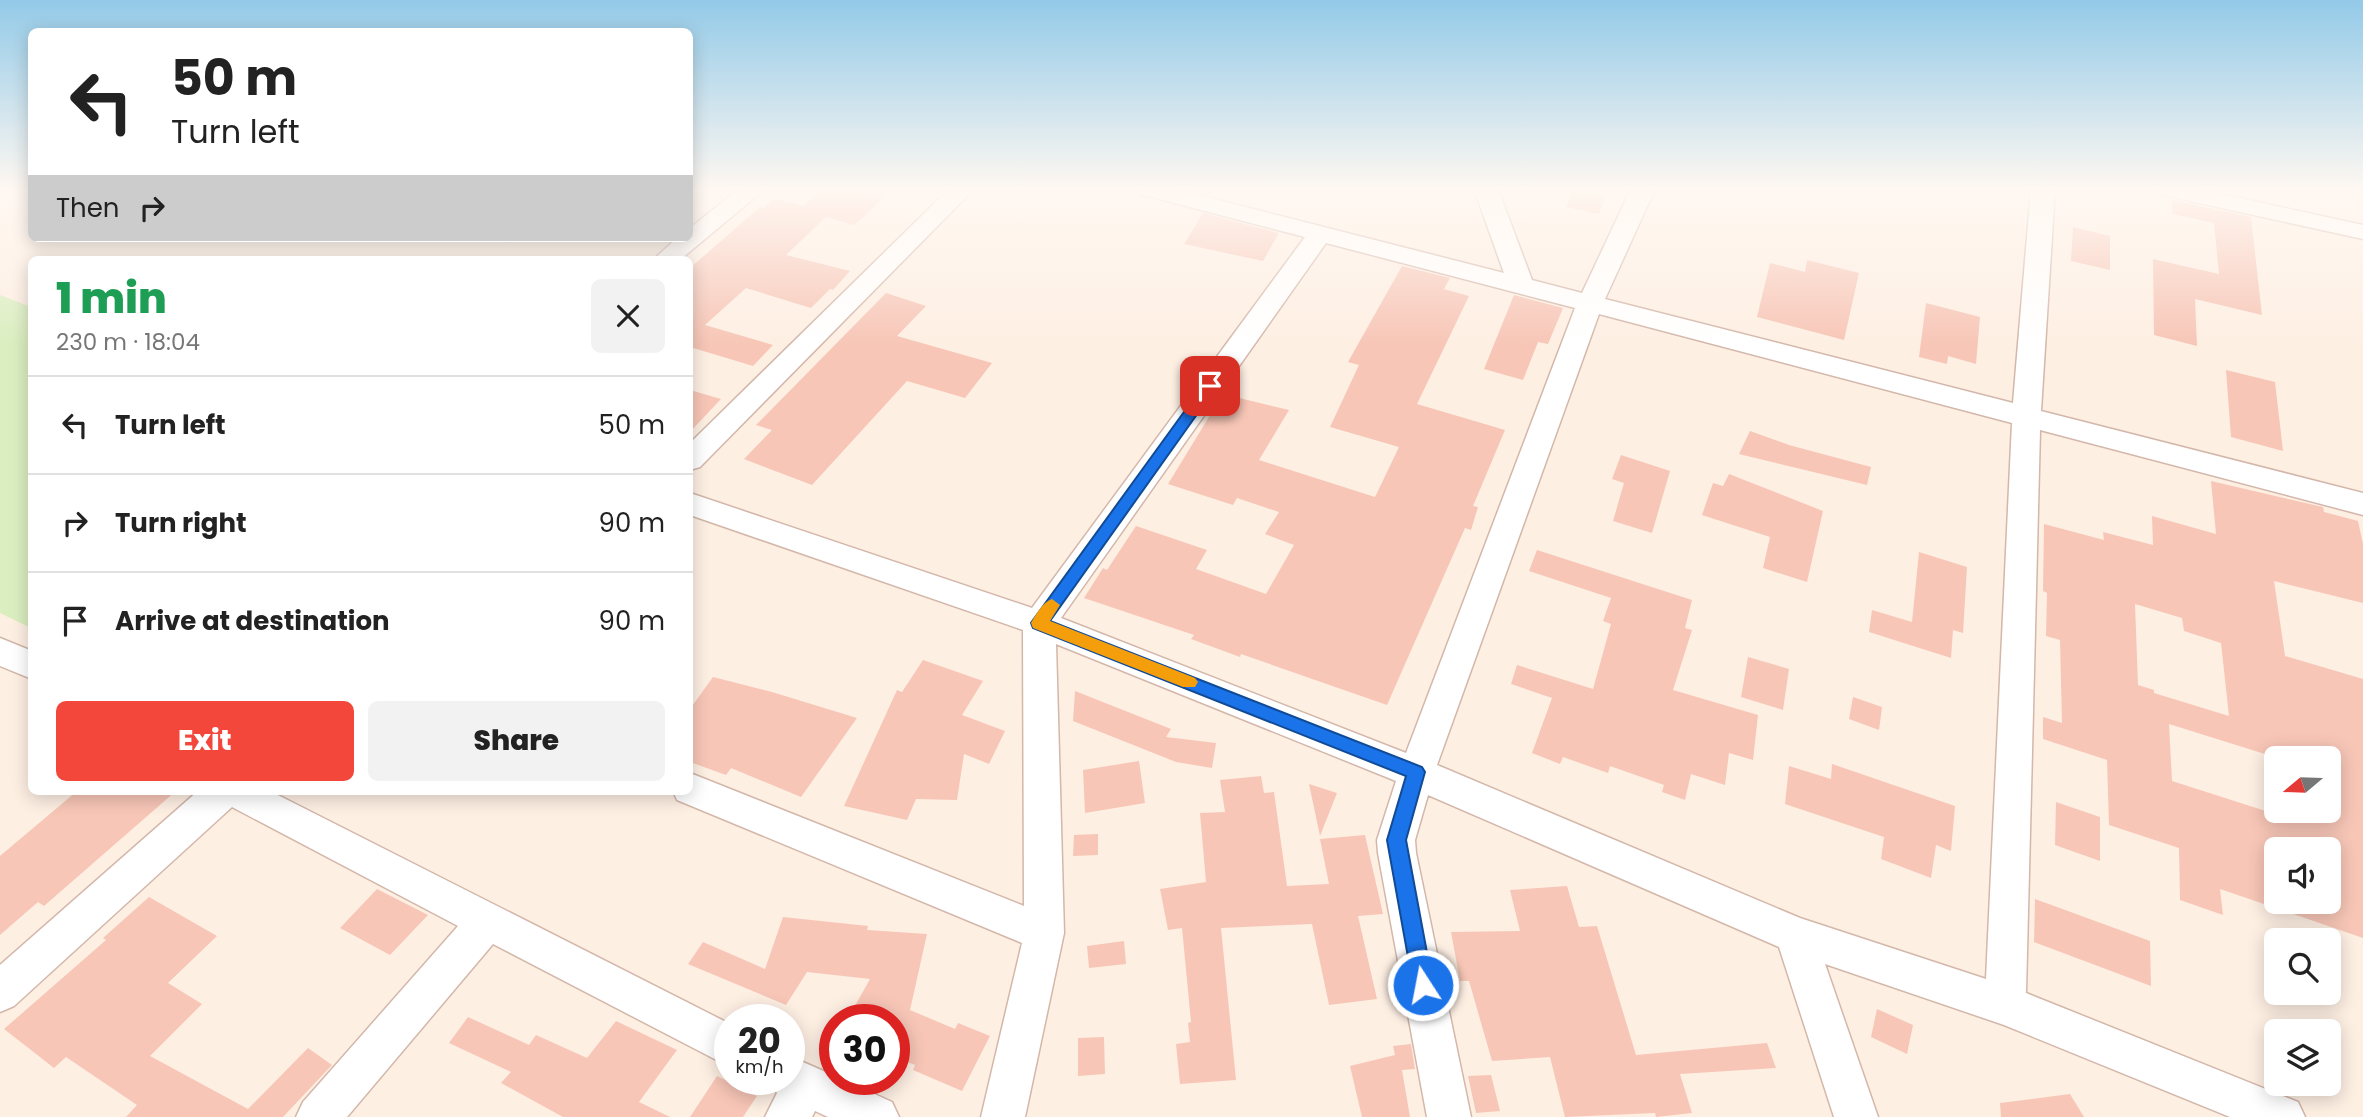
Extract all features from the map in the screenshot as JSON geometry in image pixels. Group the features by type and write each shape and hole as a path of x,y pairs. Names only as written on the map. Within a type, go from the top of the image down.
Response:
{"street":[{"path":"693,457 909,241"},
{"path":"1003,1117 1044,933 1039,623 1314,241"},
{"path":"1342,241 2363,504"},
{"path":"1505,241 1521,286"},
{"path":"1450,1117 1396,840 1416,772 1589,304 1619,241"},
{"path":"2005,1005 2026,417 2039,241"},
{"path":"670,256 687,242"},
{"path":"693,504 1039,623 1416,772 1795,935 2005,1005 2276,1116"},
{"path":"0,651 28,664"},
{"path":"693,790 1044,933"},
{"path":"0,992 220,795"},
{"path":"243,795 714,1038"},
{"path":"318,1117 487,922"},
{"path":"1795,935 1856,1117"},
{"path":"801,1095 877,1117"}],"green space":[{"path":"0,295 28,306 28,627 0,613"}],"building":[{"path":"721,241 801,241 786,255 850,271 811,308 746,288 705,325 773,345 753,366 693,348 693,265"},
{"path":"1186,241 1274,241 1263,261 1184,244"},
{"path":"2072,241 2110,241 2110,270 2071,261"},
{"path":"2216,241 2254,241 2262,315 2195,299 2197,346 2154,335 2153,259 2219,274"},
{"path":"1807,260 1859,273 1844,340 1757,317 1770,263 1805,272"},
{"path":"1402,266 1450,278 1444,289 1469,296 1417,404 1505,430 1473,506 1478,507 1471,530 1465,528 1387,705 1241,654 1240,657 1191,639 1194,635 1084,598 1103,568 1107,570 1136,526 1207,550 1196,569 1266,594 1294,545 1265,534 1279,512 1237,498 1233,505 1168,484 1223,394 1289,410 1259,460 1375,497 1399,447 1330,427 1359,365 1348,362"},
{"path":"886,293 926,306 897,336 992,363 965,398 907,381 812,485 744,459 772,430 756,425"},
{"path":"1514,295 1563,308 1548,344 1538,342 1523,380 1484,369"},
{"path":"1926,303 1980,317 1976,364 1948,356 1947,364 1919,357"},
{"path":"2226,370 2275,382 2283,451 2231,437"},
{"path":"693,391 721,399 693,429"},
{"path":"1750,431 1789,445 1871,467 1867,485 1739,454"},
{"path":"1621,455 1670,471 1652,533 1613,521 1624,483 1612,479"},
{"path":"1729,474 1823,511 1807,582 1763,568 1770,537 1702,515 1713,483 1723,486"},
{"path":"2211,481 2323,507 2324,512 2358,521 2363,544 2363,603 2274,581 2285,656 2363,679 2363,938 2341,930 2341,928 2293,914 2341,914 2341,837 2264,837 2264,904 2220,889 2223,915 2180,900 2179,848 2109,825 2107,760 2043,739 2043,717 2062,723 2060,640 2046,636 2047,593 2043,591 2044,524 2104,540 2103,532 2153,545 2152,516 2216,534","holes":["2135,604 2182,618 2184,631 2221,643 2229,716 2154,693 2154,690 2138,685","2169,724 2264,754 2264,746 2342,746 2342,822 2264,823 2264,810 2172,781"]},
{"path":"1537,550 1692,600 1685,628 1692,630 1673,690 1758,715 1753,760 1729,753 1725,785 1691,774 1685,800 1662,792 1664,785 1610,766 1608,773 1563,757 1560,764 1532,753 1552,698 1511,684 1517,665 1593,689 1611,624 1603,621 1611,598 1529,571"},
{"path":"1919,552 1967,567 1963,633 1953,630 1951,658 1869,632 1872,610 1912,622"},
{"path":"1748,657 1789,669 1783,710 1741,697"},
{"path":"923,660 983,681 962,715 1005,731 989,764 964,754 957,800 916,799 907,820 844,806 897,690 902,692"},
{"path":"713,677 857,718 801,797 731,768 726,775 693,763 693,705"},
{"path":"1075,691 1171,729 1166,737 1216,743 1212,768 1176,762 1073,721"},
{"path":"1853,697 1882,707 1879,730 1849,719"},
{"path":"1139,761 1145,803 1085,813 1083,770"},
{"path":"1832,764 1955,806 1951,851 1936,845 1931,878 1881,859 1884,837 1785,804 1789,766 1831,779"},
{"path":"1261,776 1264,793 1274,792 1287,886 1329,884 1320,839 1365,835 1383,914 1358,916 1377,999 1329,1005 1312,924 1221,928 1236,1080 1180,1084 1176,1044 1190,1042 1188,1023 1191,1022 1182,928 1168,930 1160,889 1206,882 1200,813 1225,812 1220,780"},
{"path":"1309,784 1337,793 1320,836"},
{"path":"72,795 171,795 44,906 38,902 0,935 0,856"},
{"path":"2056,802 2100,817 2100,861 2055,845"},
{"path":"1098,834 1098,855 1073,856 1074,835"},
{"path":"1567,886 1579,927 1597,926 1636,1055 1767,1043 1776,1068 1680,1074 1692,1113 1656,1117 1655,1113 1565,1117 1550,1057 1492,1061 1469,981 1460,981 1451,932 1520,931 1510,890"},
{"path":"377,889 428,915 390,955 340,928"},
{"path":"149,897 217,936 168,983 202,1004 150,1056 248,1109 308,1048 332,1065 283,1117 126,1117 137,1105 66,1057 54,1068 4,1029 106,940 103,938"},
{"path":"2035,899 2150,941 2151,986 2034,942"},
{"path":"783,917 868,926 867,930 927,934 910,1010 910,1004 856,1004 870,979 807,972 787,1004 784,1004 688,964 703,942 765,969"},
{"path":"1124,941 1126,964 1089,968 1087,946"},
{"path":"1877,1009 1913,1025 1907,1054 1871,1037"},
{"path":"910,1010 955,1029 958,1023 990,1036 962,1091 913,1070 915,1065 910,1063"},
{"path":"468,1017 529,1045 536,1035 587,1058 616,1021 677,1050 639,1102 670,1117 563,1117 501,1083 511,1072 449,1043"},
{"path":"1104,1037 1105,1074 1078,1076 1078,1038"},
{"path":"1411,1044 1415,1069 1402,1070 1410,1117 1362,1117 1350,1066 1395,1055 1393,1046"},
{"path":"1491,1075 1500,1111 1476,1113 1468,1076"},
{"path":"714,1081 714,1095 757,1096 743,1117 690,1117"},
{"path":"2070,1094 2084,1117 2001,1117 2000,1103"}],"slow traffic":[{"path":"1052,605 1039,623 1189,682"}],"route":[{"path":"1210,386 1039,623 1416,772 1396,840 1423,985"}]}
